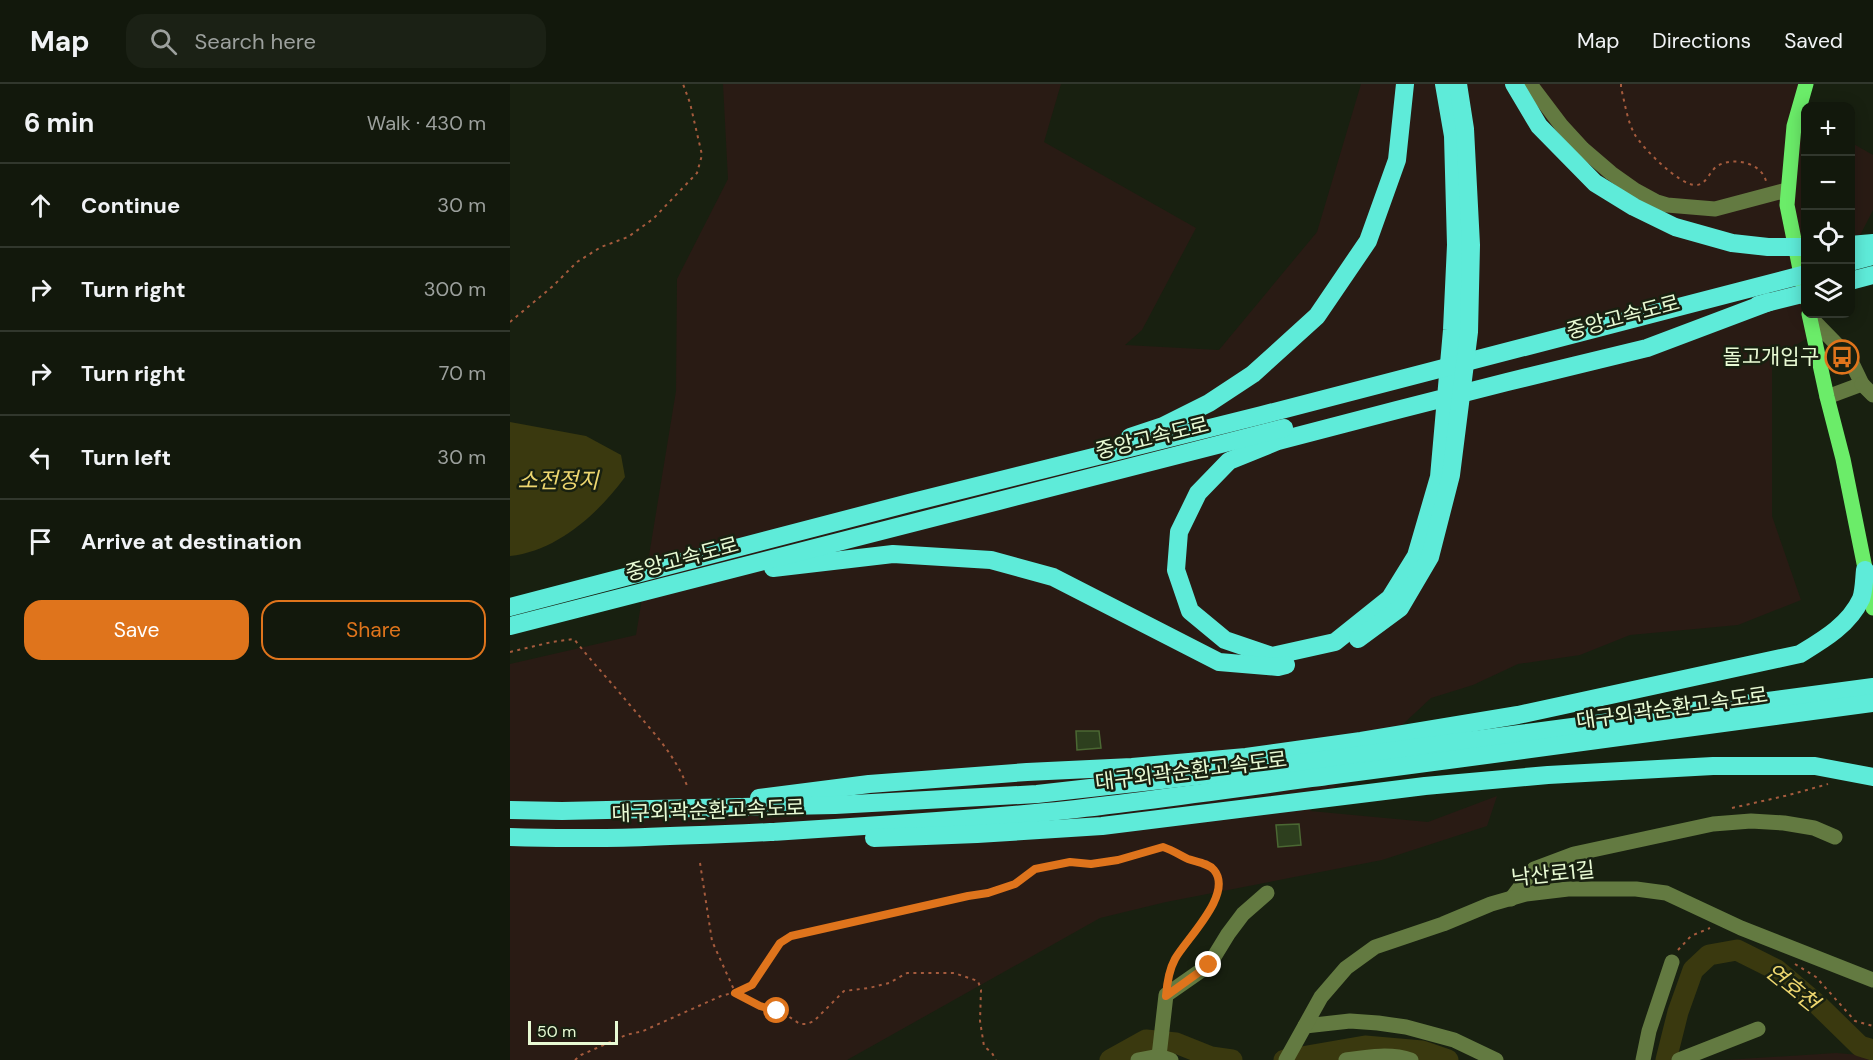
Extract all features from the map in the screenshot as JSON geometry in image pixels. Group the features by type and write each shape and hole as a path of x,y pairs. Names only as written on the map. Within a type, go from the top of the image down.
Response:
{"highway":[{"path":"1013,478 1163,426 1209,403 1253,374 1317,316 1368,241 1397,160 1405,84"},
{"path":"1396,404 1278,441 1228,461 1198,493 1179,532 1176,570 1190,611 1225,640 1272,656 1335,642 1389,598 1416,556 1439,477 1452,330 1456,245 1453,136 1444,84"},
{"path":"703,577 892,554 991,560 1053,577 1219,662 1278,667 1342,651 1400,608 1430,557 1451,475 1469,332 1471,244 1465,129 1458,84"},
{"path":"1514,84 1539,126 1595,183 1634,207 1675,227 1732,243 1768,247 1801,247"},
{"path":"1856,267 1873,243"},
{"path":"1856,267 1873,256"},
{"name":"중앙고속도로","path":"510,607 1801,275"},
{"name":"중앙고속도로","path":"510,626 1272,431 1396,404 1508,376 1801,294"},
{"path":"666,810 682,806 869,784 1246,758 1518,715 1800,654 1826,638 1850,616 1862,597 1869,577"},
{"name":"대구외곽순환고속도로","path":"510,837 624,838 844,828 1065,810 1603,741 1725,722 1847,698 1873,687"},
{"name":"대구외곽순환고속도로","path":"510,810 666,810 835,806 1036,794 1847,698 1873,703"},
{"path":"624,838 632,841 709,843 989,833 1102,826 1425,786 1548,775 1713,766 1815,766 1873,777"}],"main road":[{"path":"1801,275 1787,205 1787,189 1794,126 1806,84"},
{"path":"1810,318 1869,577 1873,609"}],"street":[{"path":"1530,84 1560,125 1583,149 1611,173 1657,202 1715,209 1787,189"},
{"path":"1812,318 1849,357 1862,384 1873,395"},
{"path":"1827,397 1862,384"},
{"path":"1510,898 1534,869 1574,854 1713,824 1751,821 1784,823 1814,828 1835,837"},
{"name":"낙산로1길","path":"1289,1054 1321,997 1346,968 1375,947 1443,924 1491,904 1526,894 1568,889 1636,889 1666,893 1741,928 1873,980"},
{"path":"1138,1060 1164,1055 1162,1030 1166,996 1209,965 1243,914 1267,893"},
{"path":"1643,1060 1649,1031 1672,962"},
{"path":"1305,1026 1350,1021 1406,1027 1454,1040 1496,1060"},
{"path":"1679,1060 1758,1029"},
{"path":"1346,1060 1383,1056 1410,1060"}],"path":[{"path":"510,322 553,286 577,262 601,247 628,237 653,219 697,173 702,155 690,103 683,84"},
{"path":"1621,84 1634,134 1676,177 1695,186 1705,181 1717,165 1730,161 1743,163 1761,172 1769,193"},
{"path":"510,652 574,639 662,741 688,788"},
{"path":"1731,808 1841,780 1846,771"},
{"path":"575,1060 581,1055 626,1035 643,1031 694,1007 752,985 780,943 791,936 988,893 1015,884 1035,869 1070,862 1091,864 1118,860 1163,847 1213,869 1218,880 1217,899 1175,959 1167,982 1166,996"},
{"path":"700,863 712,941 735,993 760,1006 788,1016 800,1024 807,1024 814,1021 832,1002 849,989 869,988 889,983 907,973 954,973 978,981 981,990 980,1021 984,1046 996,1060"},
{"path":"1672,962 1676,952 1691,936 1709,928"},
{"path":"1796,965 1816,977 1855,1021 1873,1026"}],"shaded area":[{"path":"723,84 1061,84 1044,142 1196,228 1142,330 1125,345 1219,350 1317,232 1361,84 1808,84 1804,102 1801,102 1801,318 1817,318 1806,339 1772,359 1772,516 1801,600 1738,625 1630,635 1580,655 1518,664 1473,685 1431,698 1310,811 1428,822 1497,796 1487,826 1382,860 1166,902 1100,918 847,1060 510,1060 510,664 636,635 676,391 677,279 728,179"},
{"path":"1855,145 1873,155 1873,210 1855,245"},
{"path":"1836,1053 1873,1056 1873,1060 1725,1060"}],"water":[{"name":"소전정지","path":"510,422 586,436 621,455 625,477 589,517 560,539 527,553 510,556"}],"building":[{"path":"1076,731 1099,731 1101,748 1077,750"},
{"path":"1299,824 1301,845 1278,847 1276,825"}],"waterway":[{"name":"연호천","path":"1666,1060 1678,1012 1693,970 1709,955 1737,950 1777,970 1817,1004 1860,1046 1873,1050"},
{"name":"연호천","path":"1110,1060 1146,1040 1176,1043 1211,1057 1232,1060"},
{"name":"연호천","path":"1284,1060 1365,1046 1422,1051 1448,1060"}],"place":[{"name":"돌고개입구","path":"1842,357"}],"route":[{"path":"777,1011 760,1006 735,993 752,985 780,943 791,936 988,893 1015,884 1035,869 1070,862 1091,864 1118,860 1163,847 1203,863 1213,869 1218,880 1217,899 1175,959 1167,982 1166,996 1209,965"}]}
